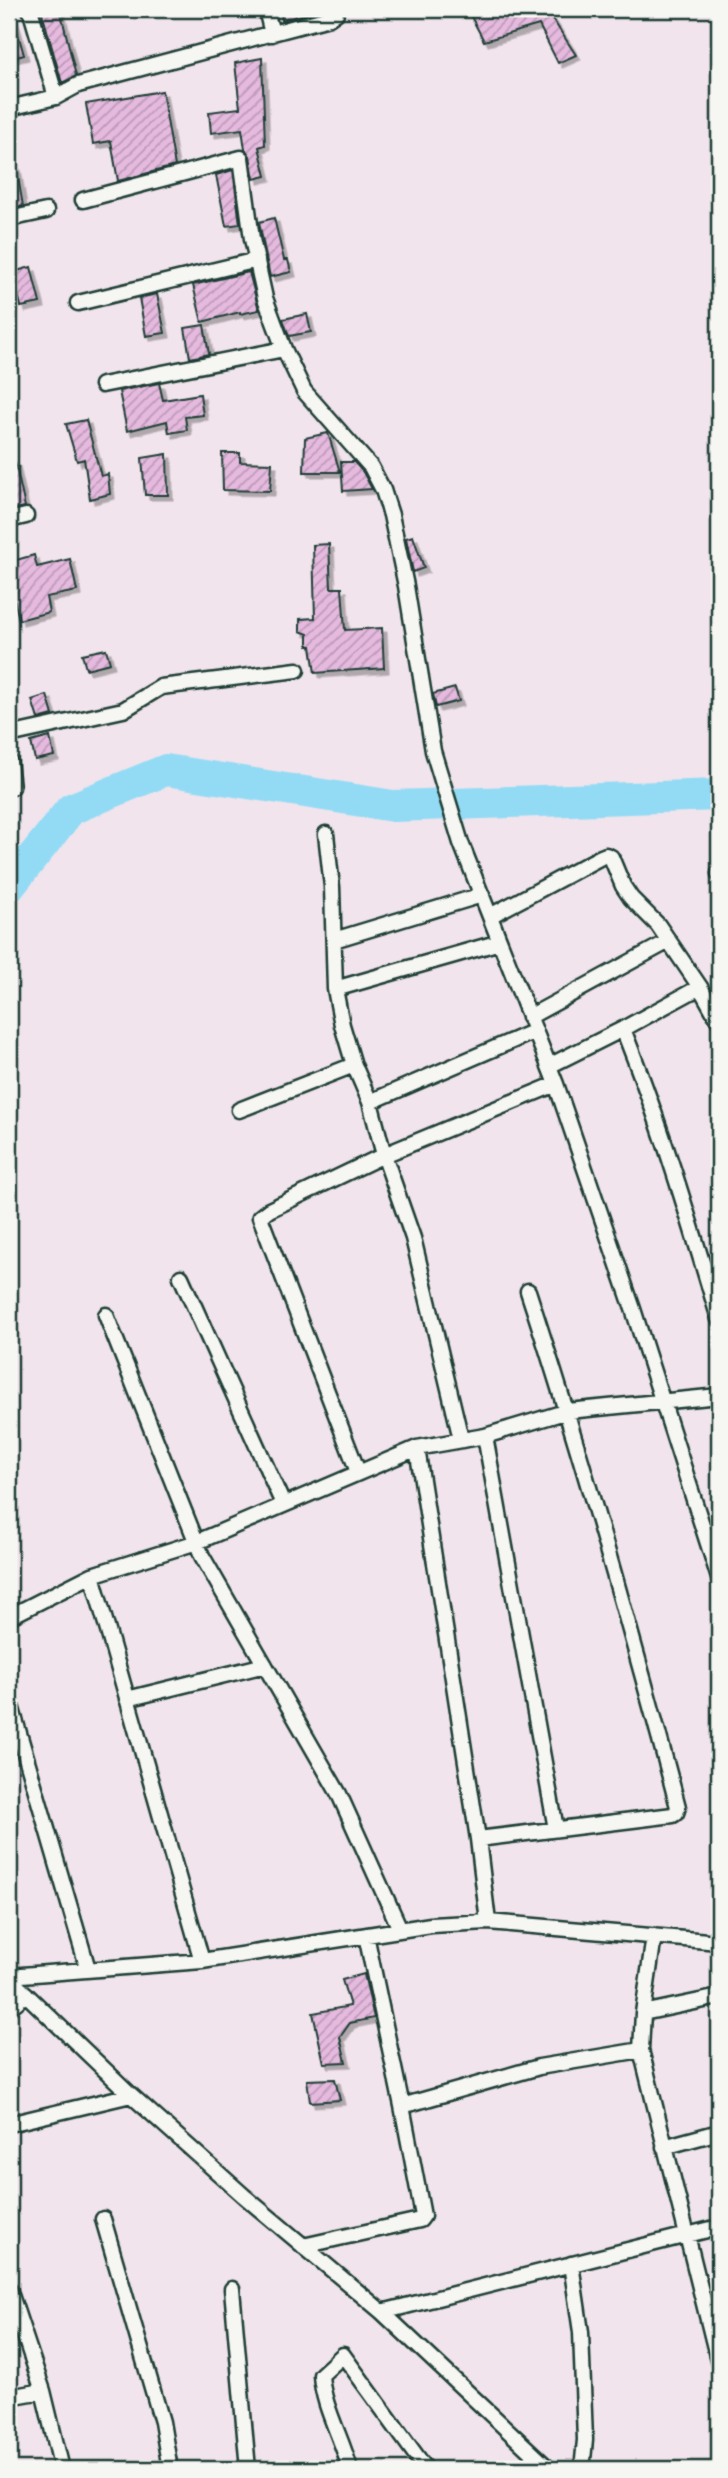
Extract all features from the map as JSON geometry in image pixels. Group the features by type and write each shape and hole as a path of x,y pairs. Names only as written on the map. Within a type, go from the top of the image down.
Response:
{"street":[{"path":"30,9 56,97"},
{"path":"266,9 272,34"},
{"path":"9,108 56,97 78,85 329,18 336,13 336,9"},
{"path":"83,200 241,158 265,298 284,349 304,391 371,467 383,490 406,586 433,751 461,843 556,1084 664,1403 719,1578"},
{"path":"9,219 46,211"},
{"path":"78,303 257,260"},
{"path":"102,385 284,349"},
{"path":"9,520 26,516"},
{"path":"9,735 123,710 161,687 297,670"},
{"path":"9,761 13,781 12,787 9,788"},
{"path":"326,834 332,887 335,989 342,1025 414,1238 461,1439"},
{"path":"490,916 606,855 611,856 623,886 631,898 659,925 719,1021"},
{"path":"334,940 482,895"},
{"path":"370,1102 532,1024 669,941"},
{"path":"335,989 500,942"},
{"path":"549,1066 623,1030 700,987"},
{"path":"623,1030 647,1090 719,1320"},
{"path":"239,1110 354,1065"},
{"path":"358,1472 260,1217 269,1210 384,1155 556,1084"},
{"path":"181,1277 283,1504"},
{"path":"478,1839 673,1815 678,1807 568,1411 528,1291"},
{"path":"106,1315 202,1556 339,1794 400,1929"},
{"path":"9,1617 92,1575 197,1542 417,1448 485,1436 568,1411 719,1396"},
{"path":"485,1436 556,1829"},
{"path":"417,1448 478,1839 488,1922"},
{"path":"92,1575 202,1961"},
{"path":"127,1699 265,1665"},
{"path":"9,1699 88,1969"},
{"path":"9,1977 202,1961 400,1929 488,1922 719,1942"},
{"path":"303,2246 420,2220 423,2216 366,1935"},
{"path":"654,1936 643,2013 641,2050 719,2364"},
{"path":"9,1977 131,2095 382,2312 549,2469"},
{"path":"9,2008 26,1994"},
{"path":"643,2013 719,1997"},
{"path":"402,2106 539,2067 641,2050"},
{"path":"9,2124 131,2095"},
{"path":"664,2147 719,2132"},
{"path":"103,2219 162,2422 170,2469"},
{"path":"382,2312 719,2227"},
{"path":"571,2264 581,2332 585,2441 580,2469"},
{"path":"9,2289 43,2391 62,2469"},
{"path":"232,2289 248,2469"},
{"path":"350,2469 322,2387 321,2375 343,2355 426,2469"},
{"path":"9,2397 43,2391"}],"building":[{"path":"41,9 60,9 76,76 62,83"},
{"path":"280,9 324,9 282,20"},
{"path":"467,9 510,9 515,19 546,9 576,55 558,63 539,25 484,41"},
{"path":"13,16 24,55 9,59 9,17"},
{"path":"262,58 265,145 259,147 266,176 254,179 242,129 211,133 209,112 240,108 235,63"},
{"path":"162,91 175,166 118,181 111,141 93,144 86,104"},
{"path":"16,166 23,206 9,209 9,167"},
{"path":"233,170 240,224 226,226 216,175"},
{"path":"274,218 284,260 288,260 291,272 270,277 259,222"},
{"path":"31,267 40,303 21,307 13,272"},
{"path":"249,272 259,310 202,322 193,285"},
{"path":"157,294 165,333 146,336 139,298"},
{"path":"307,314 311,332 289,336 283,319"},
{"path":"204,325 209,354 190,358 185,328"},
{"path":"159,383 163,400 200,394 203,415 185,417 187,430 169,433 167,421 127,431 119,391"},
{"path":"86,420 101,476 108,474 110,494 90,499 84,459 77,461 66,424"},
{"path":"328,433 340,472 304,472 305,438"},
{"path":"222,453 240,453 240,462 272,463 270,491 223,490"},
{"path":"167,454 168,495 145,495 142,458"},
{"path":"15,462 25,507 9,510 9,463"},
{"path":"341,462 354,462 372,489 343,491"},
{"path":"413,536 424,568 413,572 406,538"},
{"path":"329,544 331,588 342,588 345,630 382,628 384,668 315,673 311,646 308,646 308,634 300,631 300,619 315,618 313,545"},
{"path":"34,555 37,567 70,559 77,591 46,597 49,612 19,620 9,576 9,562"},
{"path":"106,649 110,663 86,669 82,654"},
{"path":"455,688 459,701 436,707 433,694"},
{"path":"47,695 53,715 38,719 32,700"},
{"path":"50,737 54,756 35,760 31,742"},
{"path":"364,1974 374,2018 350,2023 340,2037 346,2062 324,2063 313,2013 350,2006 342,1980"},
{"path":"335,2079 340,2100 310,2102 307,2080"}],"waterway":[{"path":"9,887 71,809 166,770 393,806 719,795"}]}
